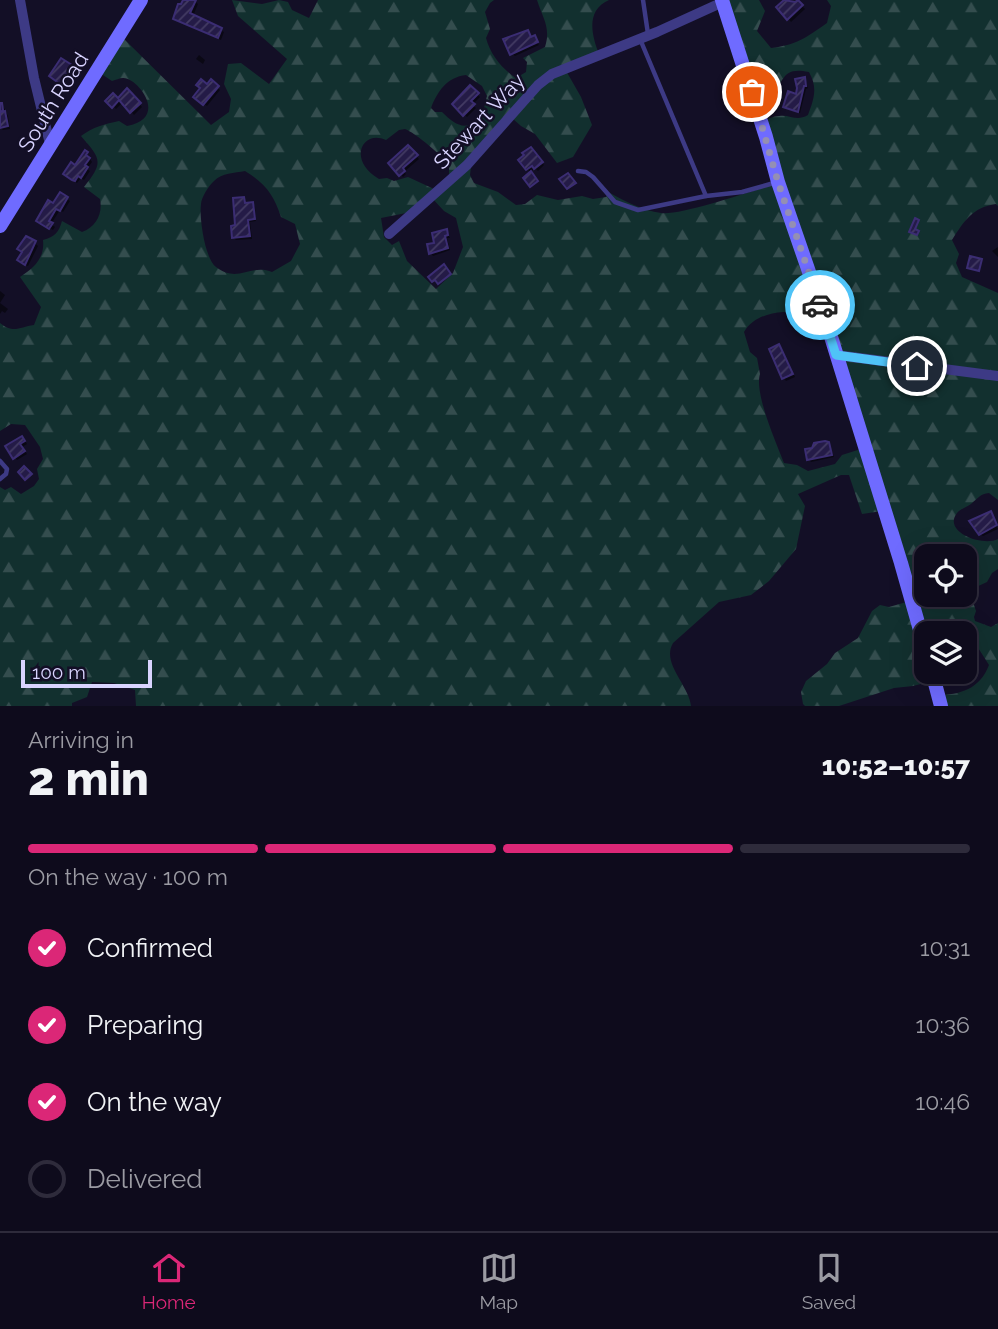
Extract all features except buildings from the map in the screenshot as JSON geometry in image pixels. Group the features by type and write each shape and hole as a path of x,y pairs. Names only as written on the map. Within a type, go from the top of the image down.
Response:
{"street":[{"path":"20,0 34,78 50,144"},
{"name":"South Road","path":"0,226 141,0"},
{"path":"722,1 778,182 836,355 917,621"},
{"name":"Stewart Way","path":"389,233 467,165 538,85 552,74 644,37 722,1"},
{"path":"836,355 998,376"},
{"path":"935,684 941,706"}],"lane":[{"path":"643,0 644,37 706,197"},
{"path":"578,171 593,177 615,202 638,211 742,192 778,182"},
{"path":"0,461 7,469 0,479"}],"green space":[{"path":"232,0 262,4 279,0 288,2 292,10 309,18 318,0 494,0 485,12 490,29 486,38 497,61 516,78 526,72 527,62 523,58 545,47 547,40 547,28 537,0 609,0 597,10 592,23 599,54 565,69 581,97 592,125 573,157 557,163 535,134 512,118 471,167 470,175 474,183 498,192 516,205 525,204 537,195 558,200 582,196 593,199 606,197 610,193 647,210 670,213 777,184 761,122 777,116 804,117 808,115 813,99 814,88 809,72 793,71 770,93 753,99 720,0 759,0 765,11 757,31 771,48 800,40 827,23 831,6 827,0 998,0 998,206 988,206 975,212 952,240 959,254 956,263 962,277 998,293 998,500 989,493 983,494 958,512 954,520 959,532 966,536 983,541 998,539 998,569 987,582 977,587 977,544 914,544 914,607 975,607 976,611 975,621 914,621 914,684 921,684 894,688 839,706 803,704 801,692 806,681 827,664 835,653 858,638 872,611 880,605 889,607 910,601 882,511 862,514 849,475 841,475 798,494 805,506 796,549 769,581 751,595 719,602 673,643 670,658 691,706 136,706 135,690 114,683 92,682 87,697 72,703 72,706 0,706 0,487 5,490 11,487 21,494 34,486 39,479 37,469 43,459 40,447 25,425 11,424 0,431 0,323 13,329 34,325 41,307 20,277 38,262 43,240 56,233 62,221 82,232 91,227 97,219 100,199 84,187 95,172 98,161 81,136 99,126 119,121 127,126 140,122 146,115 146,99 136,84 123,78 112,81 97,71 121,36 211,125 229,112 231,99 224,84 228,64 241,63 269,84 287,59 238,16","holes":["466,75 482,86 487,96 477,119 462,126 431,108 444,86 453,79","399,130 409,131 442,158 449,167 449,179 434,189 408,177 394,181 379,179 369,172 361,156 365,143 370,139 386,140","245,171 258,180 272,196 281,217 295,224 300,244 291,261 272,272 224,272 212,263 206,247 202,228 202,198 217,178","432,198 444,211 456,218 463,247 453,273 436,289 407,261 399,241 392,245 384,237 381,218 416,211","819,311 861,449 842,455 835,464 808,471 797,465 784,463 763,405 757,358 750,352 744,332 759,318 778,312"]},
{"path":"977,622 991,627 998,623 998,706 940,706 937,695 954,694 977,684 989,665 977,646"}],"way so far":[{"path":"752,92 778,182 820,305"}],"route":[{"path":"820,305 836,355 917,366"}]}
